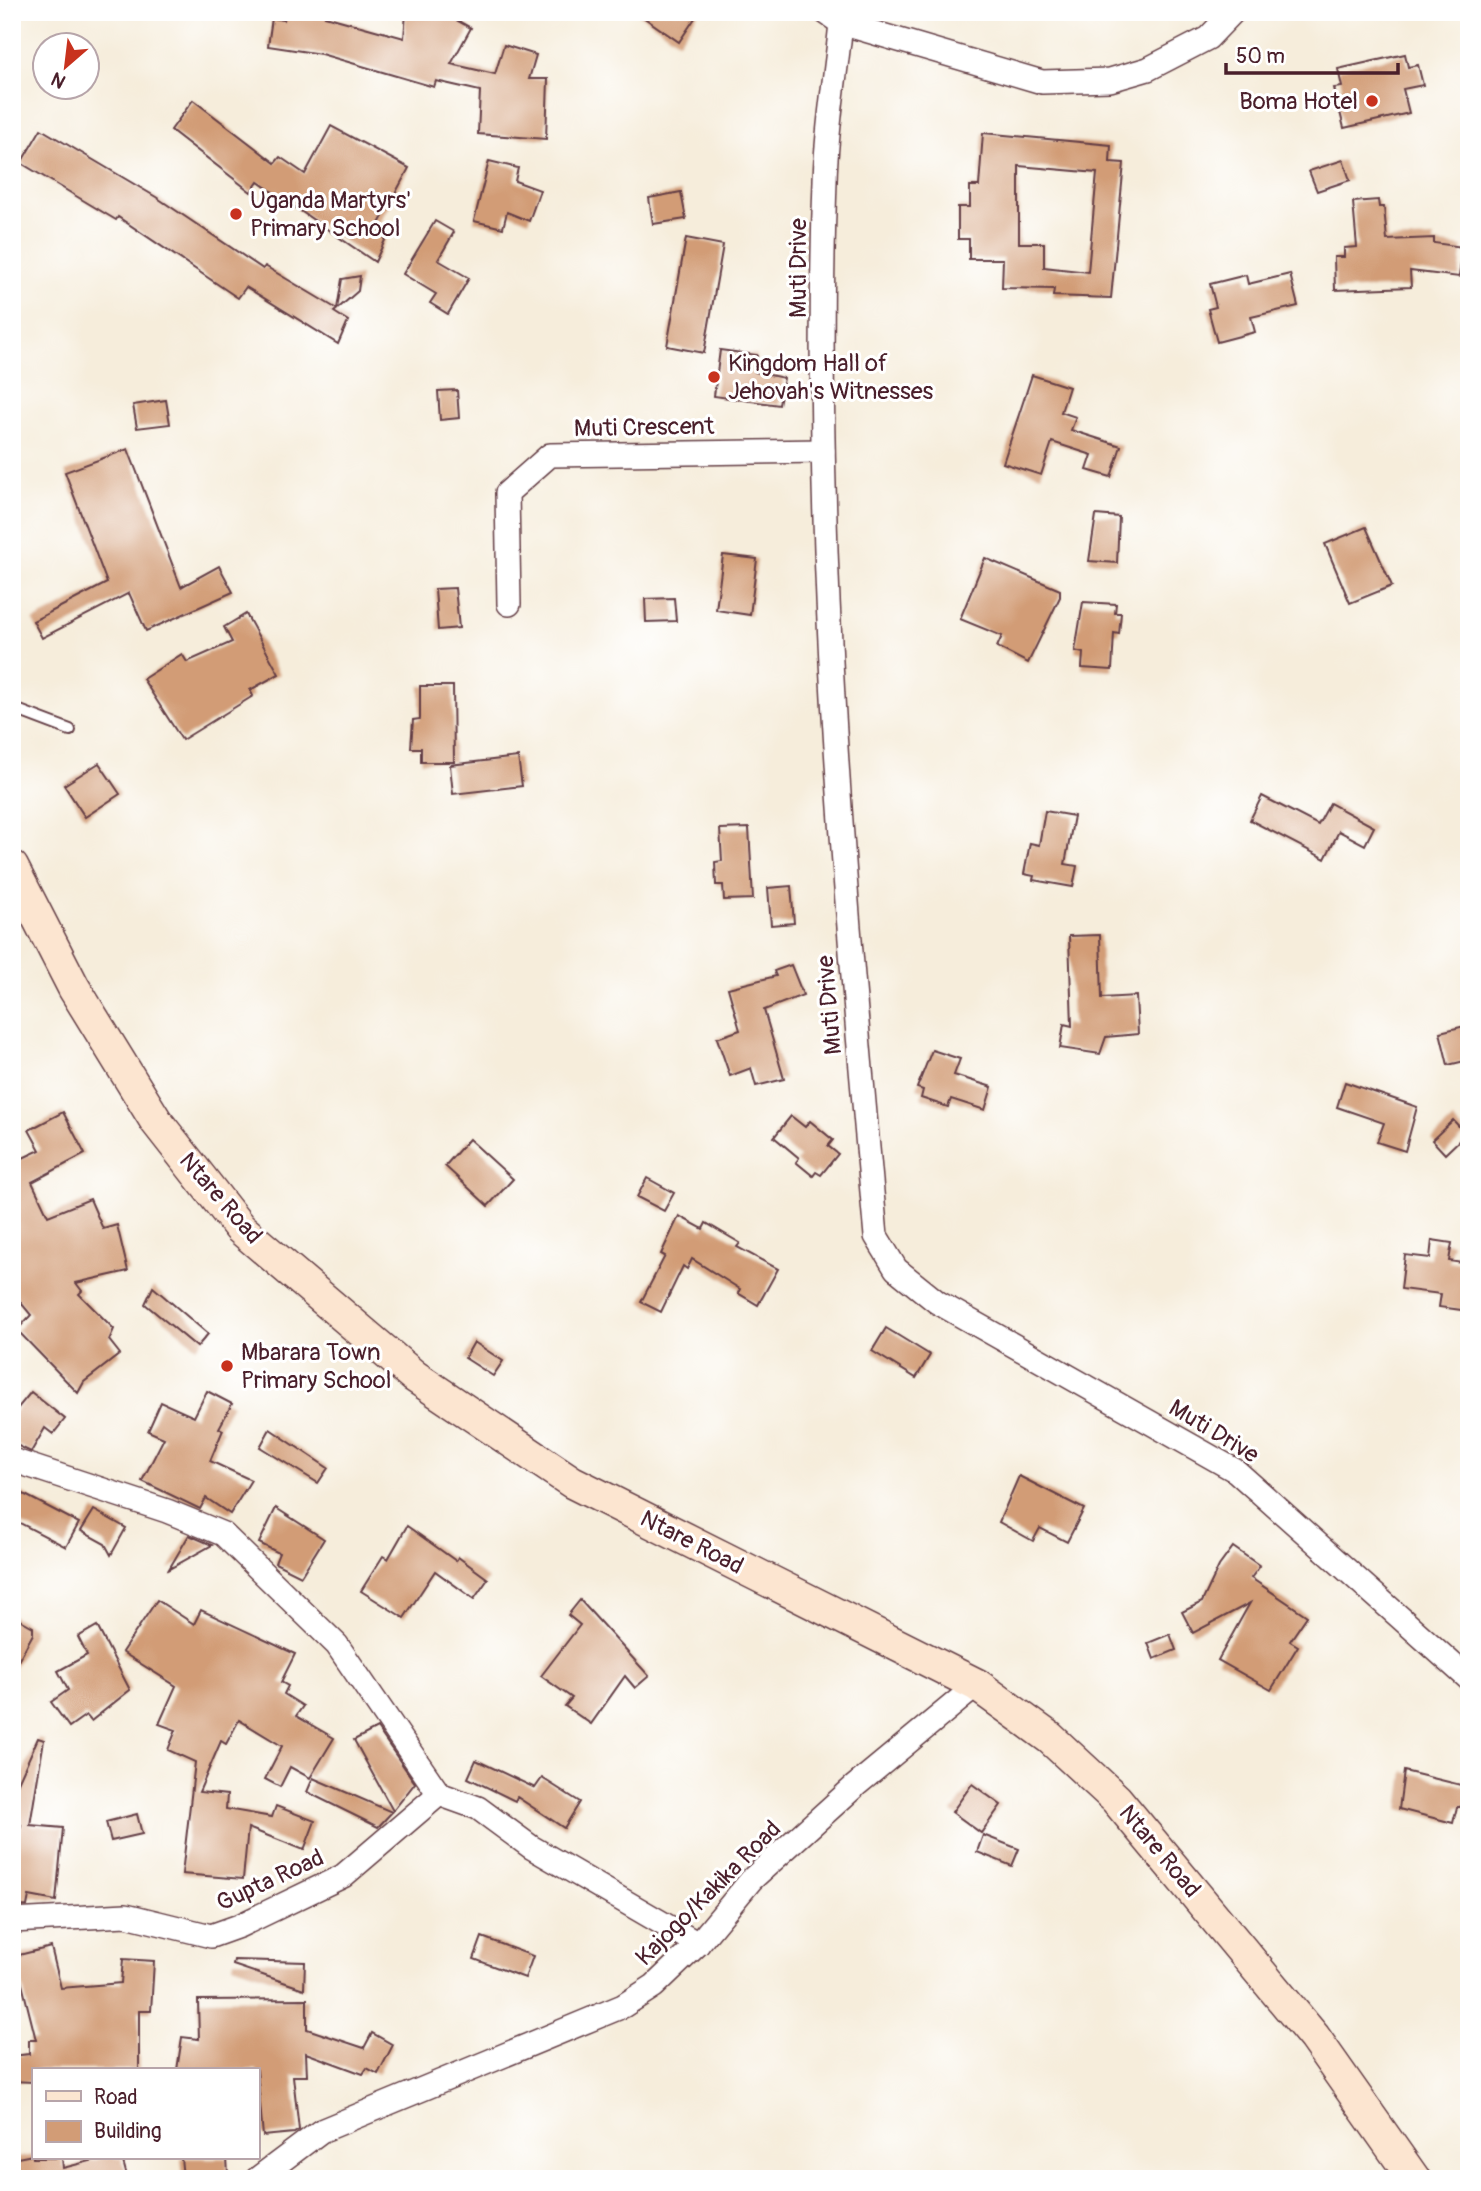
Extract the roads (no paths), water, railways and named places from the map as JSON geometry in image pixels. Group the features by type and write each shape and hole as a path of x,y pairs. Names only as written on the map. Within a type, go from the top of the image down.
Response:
{"main road":[{"name":"Ntare Road","path":"12,867 74,988 156,1121 240,1228 414,1376 572,1482 977,1685 1050,1738 1116,1799 1314,2037 1414,2179"}],"street":[{"path":"833,18 1042,82 1110,80 1148,69 1208,38 1233,12"},
{"name":"Muti Drive","path":"833,18 825,178 823,452 828,604 851,967 876,1236 896,1269 937,1302 1236,1471 1469,1679"},
{"name":"Muti Crescent","path":"509,604 507,493 550,454 823,452"},
{"path":"12,1460 167,1511 223,1534 337,1645 439,1794 478,1808 531,1847 698,1944"},
{"name":"Kajogo/Kakika Road","path":"257,2179 321,2131 623,2006 654,1986 698,1944 752,1879 855,1786 977,1685"},
{"name":"Gupta Road","path":"12,1921 126,1915 211,1936 239,1926 343,1876 439,1794"}],"lane":[{"path":"12,708 70,730"}],"place":[{"name":"Boma Hotel","path":"1372,101"},
{"name":"Uganda Martyrs' Primary School","path":"236,214"},
{"name":"Kingdom Hall of Jehovah's Witnesses","path":"714,377"},
{"name":"Mbarara Town Primary School","path":"227,1366"}]}
